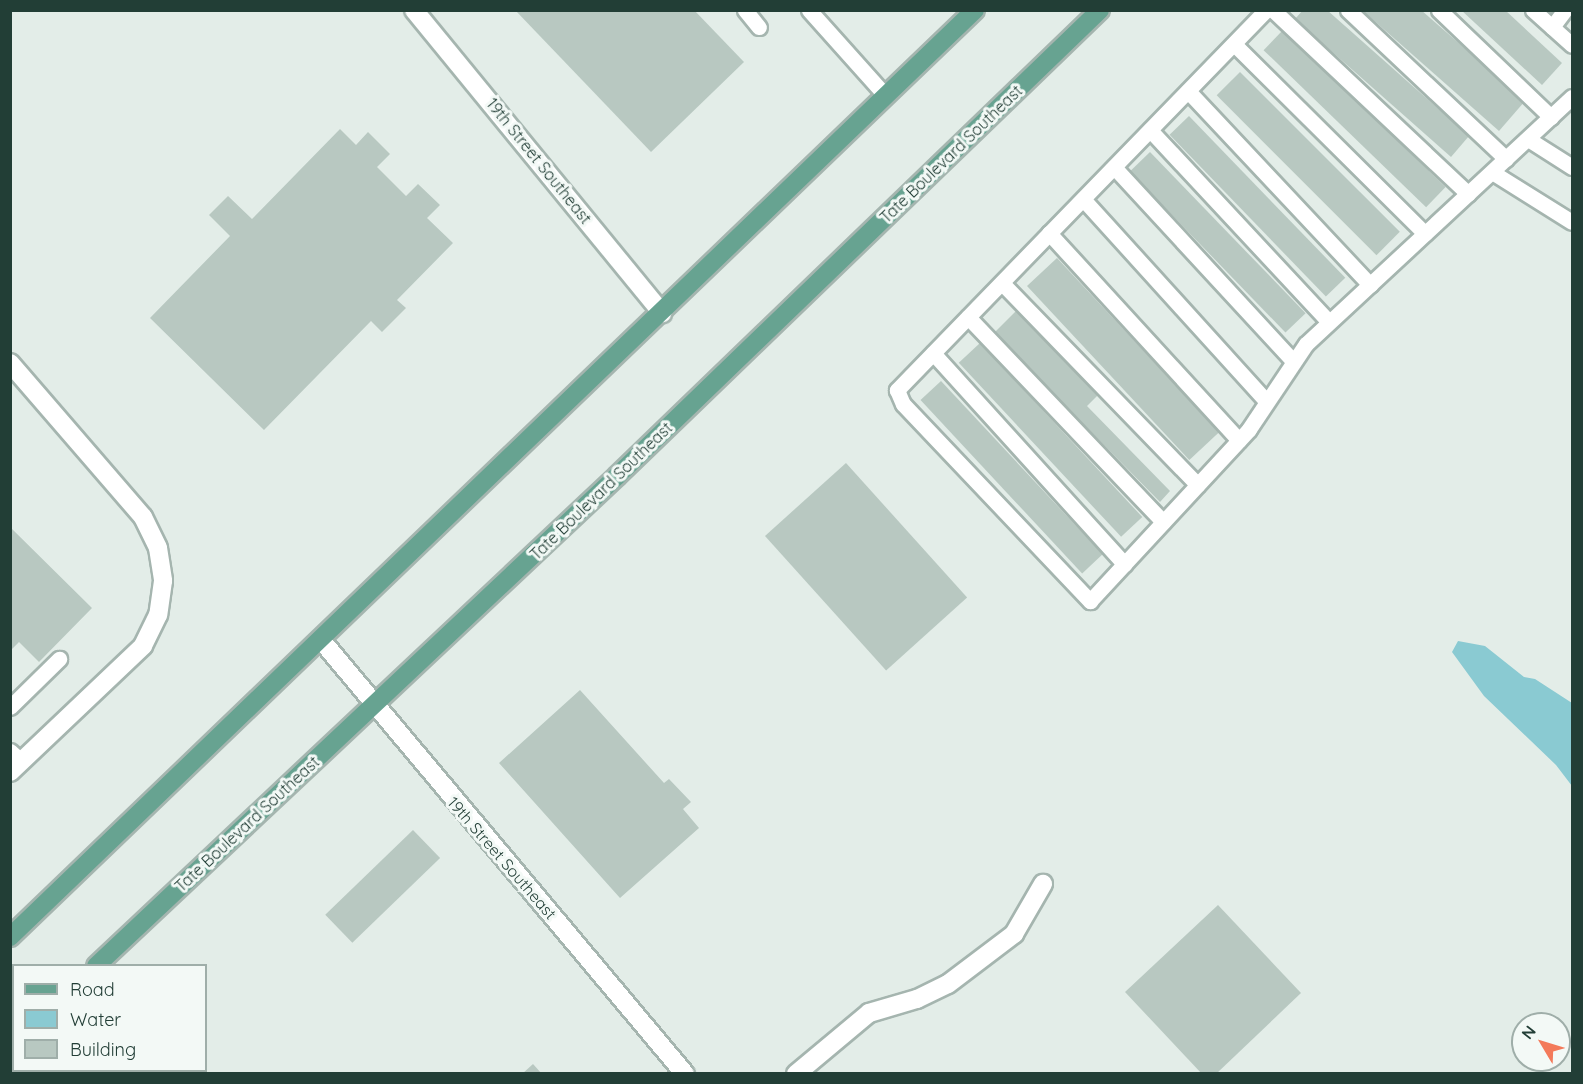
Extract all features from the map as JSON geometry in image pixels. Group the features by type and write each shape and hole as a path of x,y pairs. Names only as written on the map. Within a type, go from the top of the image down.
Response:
{"main road":[{"path":"10,938 322,641 975,10"},
{"name":"Tate Boulevard Southeast","path":"98,964 375,704 1100,10"}],"street":[{"name":"19th Street Southeast","path":"414,10 662,313"},
{"path":"10,363 143,517 158,548 163,581 158,615 143,646 14,762"},
{"name":"19th Street Southeast","path":"322,641 685,1074"},
{"path":"796,1074 869,1013 917,999 948,984 1014,934 1043,884"}],"lane":[{"path":"745,10 759,27"},
{"path":"809,10 885,95"},
{"path":"1266,10 897,390 903,404 1090,601 1239,440 1293,361 1329,322 1572,97"},
{"path":"1273,10 1468,194"},
{"path":"1348,10 1506,159"},
{"path":"1439,10 1551,117"},
{"path":"1533,10 1572,45"},
{"path":"1552,27 1565,10"},
{"path":"1234,44 1425,234"},
{"path":"1188,91 1370,285"},
{"path":"1150,130 1329,322"},
{"path":"1528,139 1572,167"},
{"path":"1114,167 1293,361"},
{"path":"1491,172 1572,222"},
{"path":"1083,200 1266,402"},
{"path":"1049,233 1239,440"},
{"path":"1002,283 1198,485"},
{"path":"968,317 1163,522"},
{"path":"933,353 1124,564"},
{"path":"10,707 59,659"}],"water":[{"path":"1458,641 1485,646 1524,677 1535,679 1572,703 1572,786 1556,765 1484,696 1452,652"}],"building":[{"path":"515,10 694,10 744,62 651,152"},
{"path":"1303,10 1327,10 1469,136 1451,157 1295,19"},
{"path":"1362,10 1421,10 1525,101 1499,131"},
{"path":"1461,10 1505,10 1562,63 1542,85"},
{"path":"1283,30 1446,187 1426,207 1264,50"},
{"path":"1240,72 1400,232 1376,255 1217,95"},
{"path":"1189,116 1345,278 1326,297 1170,135"},
{"path":"340,129 356,145 368,132 390,154 377,167 406,196 418,184 440,205 427,218 453,243 397,300 406,308 382,332 371,321 264,430 150,318 230,236 209,215 228,196 252,219"},
{"path":"1150,152 1306,313 1285,333 1130,171"},
{"path":"1057,258 1219,432 1189,460 1027,286"},
{"path":"1017,310 1099,394 1087,406 1170,491 1160,502 994,333"},
{"path":"980,343 1142,517 1121,537 959,363"},
{"path":"941,381 1103,554 1082,573 921,400"},
{"path":"846,463 967,598 886,670 765,536"},
{"path":"10,527 92,608 39,662 19,642 10,651"},
{"path":"580,690 664,783 669,779 691,802 683,809 699,828 620,898 499,763"},
{"path":"413,830 440,858 352,943 325,915"},
{"path":"1218,905 1301,993 1216,1074 1202,1074 1125,992"},
{"path":"533,1064 542,1074 522,1074"}]}
